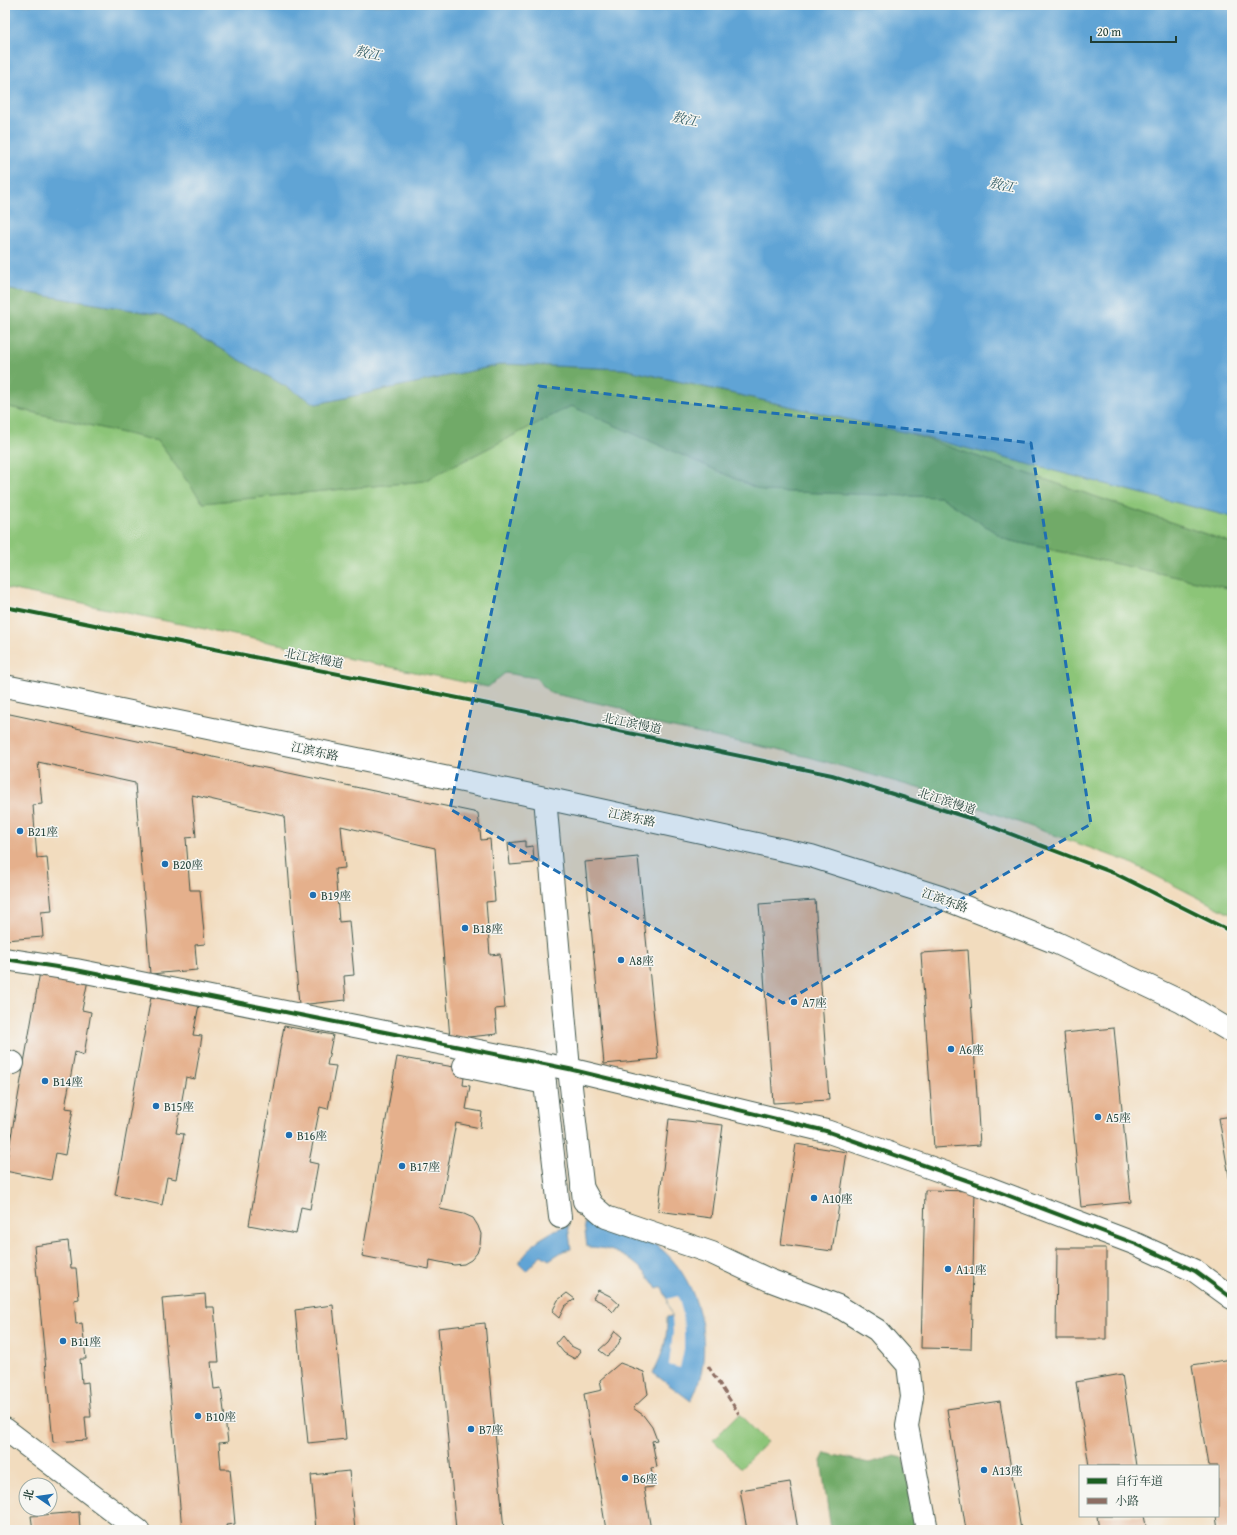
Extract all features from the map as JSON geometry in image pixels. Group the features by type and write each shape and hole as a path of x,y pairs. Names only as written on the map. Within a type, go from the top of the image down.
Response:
{"street":[{"name":"江滨东路","path":"5,686 545,798 811,856 940,898 1057,943 1182,1002 1232,1032"},
{"path":"545,798 569,1069 585,1214"},
{"path":"5,959 76,970 544,1073"},
{"path":"464,1066 544,1073 569,1069 826,1130 986,1187 1136,1244 1194,1271 1232,1298"},
{"path":"544,1073 560,1218"},
{"path":"582,1187 592,1205 606,1217 712,1253 769,1280 838,1306 877,1330 908,1364 912,1397 907,1426 927,1530"},
{"path":"5,1429 138,1530"}],"highlighted area":[{"path":"539,386 1031,443 1091,824 783,1003 450,809"}],"green space":[{"path":"5,289 162,315 316,404 504,364 624,369 908,433 1232,543 1232,589 1007,540 941,497 763,491 571,406 424,481 203,503 158,441 5,406"},
{"path":"5,406 158,441 203,503 424,481 571,406 763,491 941,497 1007,540 1232,589 1232,915 1129,862 946,796 809,757 636,720 621,708 550,693 536,678 505,673 488,687 5,588"},
{"path":"908,433 1232,517 1232,543"},
{"path":"739,1414 767,1442 741,1468 713,1440"},
{"path":"825,1453 869,1463 895,1456 903,1458 918,1530 831,1530 821,1461"}],"water":[{"name":"敖江","path":"5,5 1232,5 1232,517 908,433 624,369 504,364 316,404 162,315 5,289"},
{"path":"584,1223 606,1226 653,1243 670,1257 681,1271 697,1306 702,1325 704,1345 703,1363 699,1381 691,1401 653,1373 664,1346 667,1317 672,1316 662,1287 657,1289 644,1271 628,1258 619,1253 587,1247"},
{"path":"568,1225 571,1249 563,1251 549,1260 541,1255 526,1271 518,1263 537,1241 555,1230"}],"pier":[{"path":"678,1296 683,1314 684,1332 684,1349 680,1368 669,1365 673,1332 672,1316 667,1299"}],"building":[{"path":"5,713 478,813 481,840 490,839 495,901 486,902 490,955 500,954 505,1008 495,1009 497,1034 450,1039 435,848 341,826 345,868 335,869 339,922 349,921 354,975 344,976 346,1000 299,1005 284,816 192,795 196,837 186,838 190,890 200,890 205,944 195,945 197,970 150,974 135,783 38,762 42,804 33,805 37,858 47,857 52,911 41,912 43,937 5,940"},
{"path":"525,841 525,847 533,846 534,863 510,865 508,843"},
{"name":"A8座","path":"638,857 658,1059 604,1064 585,862"},
{"name":"A7座","path":"815,900 829,1100 773,1103 759,904"},
{"name":"A6座","path":"968,950 980,1145 934,1148 921,953"},
{"name":"B14座","path":"40,972 88,980 82,1010 91,1012 84,1055 75,1052 65,1108 73,1109 65,1155 56,1153 51,1180 5,1171"},
{"name":"B15座","path":"151,997 199,1005 193,1035 202,1036 195,1079 186,1077 176,1133 184,1134 176,1179 167,1177 162,1205 115,1195"},
{"name":"B16座","path":"284,1026 333,1035 327,1065 336,1066 328,1109 320,1107 309,1162 318,1164 310,1209 301,1207 296,1234 249,1225"},
{"name":"A5座","path":"1114,1028 1131,1202 1081,1207 1064,1033"},
{"name":"B17座","path":"397,1057 465,1069 463,1085 470,1086 466,1109 482,1112 480,1128 456,1123 440,1209 464,1214 473,1218 478,1226 481,1234 477,1253 471,1260 464,1264 454,1265 430,1260 429,1269 362,1256"},
{"path":"1232,1116 1232,1188 1231,1188 1219,1118"},
{"path":"669,1119 723,1125 711,1218 658,1211"},
{"name":"A10座","path":"796,1144 847,1152 832,1251 781,1244"},
{"name":"A11座","path":"925,1190 975,1191 971,1349 921,1348"},
{"name":"B11座","path":"68,1241 71,1268 76,1268 79,1299 74,1300 76,1324 82,1323 86,1359 80,1359 82,1383 88,1382 91,1417 85,1417 87,1440 53,1442 34,1246"},
{"path":"1057,1248 1106,1248 1106,1339 1056,1339"},
{"path":"598,1290 610,1296 619,1304 613,1312 605,1304 593,1298"},
{"path":"567,1293 575,1299 565,1306 559,1318 552,1312 558,1300"},
{"name":"B10座","path":"205,1294 206,1307 214,1307 219,1362 211,1362 214,1389 221,1388 228,1442 219,1443 221,1469 230,1469 235,1524 226,1525 227,1530 182,1530 162,1298"},
{"path":"333,1305 346,1439 308,1443 295,1310"},
{"name":"B7座","path":"485,1323 504,1530 456,1530 438,1328"},
{"path":"615,1331 622,1337 616,1348 607,1356 599,1350 608,1342"},
{"path":"562,1336 569,1345 581,1351 575,1359 564,1353 556,1343"},
{"path":"1232,1359 1232,1528 1218,1530 1216,1517 1219,1517 1219,1465 1208,1465 1192,1365"},
{"name":"B6座","path":"620,1363 644,1372 648,1394 633,1408 643,1415 652,1427 657,1440 652,1441 657,1467 651,1468 654,1487 644,1488 651,1530 606,1530 584,1394 602,1390 600,1380"},
{"path":"1122,1374 1136,1465 1089,1465 1076,1382"},
{"name":"A13座","path":"1000,1401 1021,1530 966,1530 947,1409"},
{"path":"349,1471 355,1530 316,1530 311,1475"},
{"path":"790,1482 798,1530 747,1530 740,1490"},
{"path":"79,1512 80,1530 33,1530 31,1517 58,1517 58,1514"},
{"path":"1097,1517 1144,1517 1147,1530 1099,1530"}],"marked path":[{"path":"708,1366 739,1414"}],"cycle path":[{"name":"北江滨慢道","path":"5,607 832,775 966,817 1116,874 1232,932"},
{"path":"5,959 76,970 569,1069 826,1131 986,1187 1136,1244 1195,1271 1232,1298"}],"place":[{"name":"B21座","path":"20,831"},
{"name":"B20座","path":"165,864"},
{"name":"B19座","path":"313,895"},
{"name":"B18座","path":"465,928"},
{"name":"A8座","path":"621,960"},
{"name":"A7座","path":"794,1002"},
{"name":"A6座","path":"951,1049"},
{"name":"B14座","path":"45,1081"},
{"name":"B15座","path":"156,1106"},
{"name":"A5座","path":"1098,1117"},
{"name":"B16座","path":"289,1135"},
{"name":"B17座","path":"402,1166"},
{"name":"A10座","path":"814,1198"},
{"name":"A11座","path":"948,1269"},
{"name":"B11座","path":"63,1341"},
{"name":"B10座","path":"198,1416"},
{"name":"B7座","path":"471,1429"},
{"name":"A13座","path":"984,1470"},
{"name":"B6座","path":"625,1478"}]}
